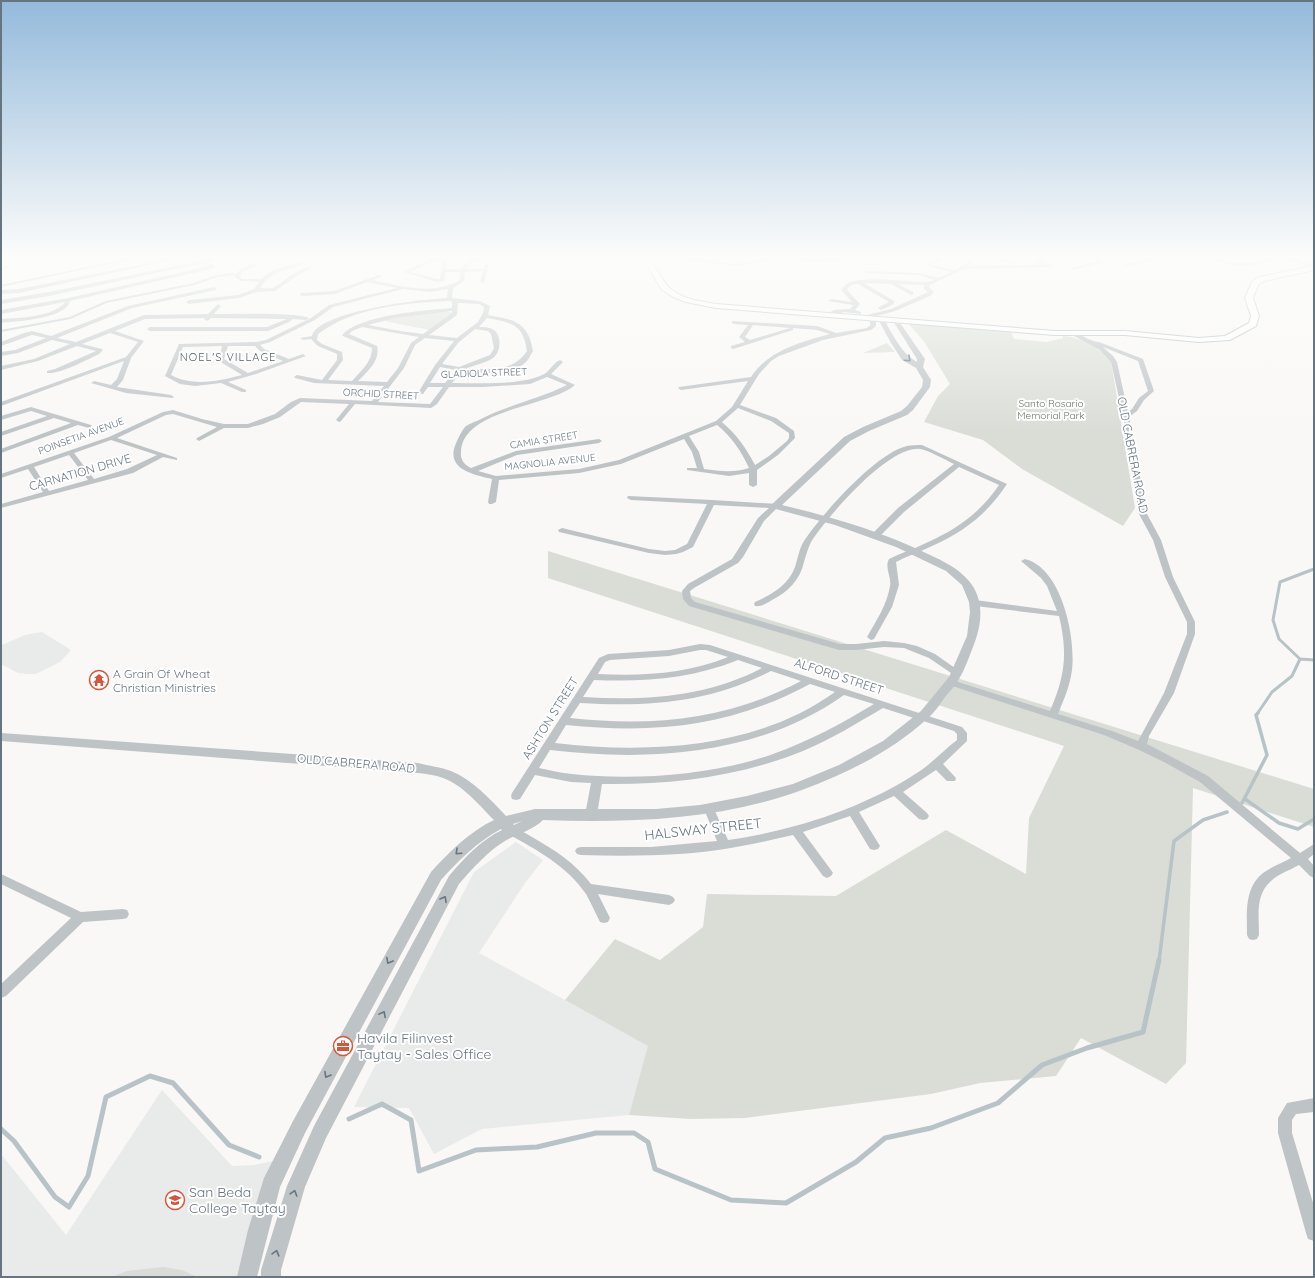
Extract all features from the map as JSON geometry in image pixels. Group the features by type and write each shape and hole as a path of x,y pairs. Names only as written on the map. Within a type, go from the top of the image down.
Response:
{"main road":[{"path":"834,316 868,320 1074,334 1125,333 1199,340 1227,338 1253,324 1255,316"}],"street":[{"path":"1,321 33,316"},
{"path":"1,354 16,352 107,316"},
{"path":"198,330 210,316"},
{"path":"1,368 36,360 144,317 210,316 306,318"},
{"path":"303,356 223,382 194,384 177,382 168,376 181,345 256,344 268,341 318,316"},
{"path":"314,337 315,333 319,329 347,316"},
{"path":"354,382 374,360 376,352 375,347 345,335 350,329 359,325 406,316"},
{"path":"373,404 401,368 413,344 453,316"},
{"path":"339,318 359,325 457,340 476,328 485,316 520,325 528,340 530,351 528,356 521,362 500,370 460,369 439,365"},
{"path":"861,316 889,334 905,358 919,367 927,380 926,387 910,408 891,420 866,429 847,439 761,520 739,557 717,572 691,586 686,592 687,599 692,604 839,646 850,648 892,644 912,647 938,660 954,678 1141,746 1204,779 1300,859 1314,873"},
{"name":"MAGNOLIA AVENUE","path":"471,472 496,478 579,471 621,462 718,422 729,415 738,406 763,365 773,357 789,350 836,335 869,329 868,320 879,316"},
{"path":"150,330 268,329 282,324 292,318"},
{"path":"896,321 904,334 916,348 921,359 919,367"},
{"path":"734,322 824,330 836,335"},
{"path":"748,342 742,337 752,324"},
{"path":"733,347 796,327"},
{"path":"460,369 483,361 496,353 497,349 494,333 490,330 476,328"},
{"path":"110,331 141,341 128,358 120,380 113,387"},
{"path":"1,344 29,334 100,350 97,353 49,372"},
{"path":"889,334 904,334"},
{"name":"OLD CABRERA ROAD","path":"1074,334 1106,351 1112,357 1126,416 1143,514 1157,540 1169,577 1191,622 1190,634 1169,693 1144,736 1141,746"},
{"path":"303,338 314,337"},
{"path":"314,337 320,345 337,351 341,356 340,360 324,381"},
{"path":"421,393 439,365 454,349 457,340"},
{"path":"1090,343 1102,343 1141,360 1151,390 1140,399 1135,410 1126,416"},
{"path":"256,344 262,350 288,361"},
{"path":"225,345 221,360 247,375"},
{"path":"3,401 128,358"},
{"name":"GLADIOLA STREET","path":"425,385 519,384 535,381 547,375 560,362"},
{"name":"ORCHID STREET","path":"300,400 431,406 435,403 460,369"},
{"path":"471,472 464,468 458,460 457,451 459,444 468,428 496,413 563,390 572,385 547,375"},
{"path":"297,377 304,380 389,384"},
{"path":"681,388 754,378"},
{"path":"223,382 244,391"},
{"path":"94,383 145,394 171,397"},
{"path":"699,392 703,385"},
{"name":"POINSETIA AVENUE","path":"1,476 111,438 165,413 173,412 222,427 251,426 281,414 291,404 300,400"},
{"path":"339,420 353,403"},
{"path":"689,469 710,472 737,473 753,469 789,442 792,438 792,432 786,426 773,419 738,406"},
{"path":"1,418 28,409 89,426"},
{"path":"1,434 52,416"},
{"path":"718,422 732,433 740,444 753,469 753,485"},
{"path":"1,451 77,423"},
{"path":"199,439 222,427"},
{"path":"684,436 695,449 700,460 701,470"},
{"path":"111,438 175,459"},
{"name":"CAMIA STREET","path":"471,472 516,453 599,441"},
{"path":"758,604 777,595 787,588 794,579 802,558 802,550 808,540 854,487 884,461 908,447 922,447 1003,484 994,498 976,517 950,535 892,561 891,564 895,585 888,607 871,637"},
{"path":"70,452 92,481"},
{"name":"CARNATION DRIVE","path":"1,506 130,471 163,455"},
{"path":"876,535 901,510 958,464"},
{"path":"30,466 48,494"},
{"path":"492,502 496,478"},
{"path":"247,1277 258,1230 271,1185 299,1127 436,876 458,851 481,834 508,826 531,824 538,816 657,814 709,809 785,792 840,771 876,751 922,717 941,696 954,678 967,655 973,631 975,603 970,588 956,572 916,551 876,535 826,519 775,506 631,498"},
{"path":"562,530 649,551 672,553 684,550 690,545 712,502"},
{"path":"1025,561 1036,568 1045,577 1054,592 1063,614 1068,643 1068,664 1066,681 1053,715"},
{"path":"975,603 1063,614"},
{"name":"ASHTON STREET","path":"516,796 602,660 608,657 669,653 706,647"},
{"name":"ALFORD STREET","path":"706,647 958,729 962,733"},
{"path":"592,677 620,679 655,678 702,671 737,657"},
{"path":"577,700 642,703 697,695 744,681 770,668"},
{"path":"564,721 602,726 638,727 662,726 716,717 771,700 810,680"},
{"path":"548,746 622,753 706,746 740,738 784,724 814,711 843,691"},
{"path":"532,771 570,778 597,780 650,779 718,772 773,758 799,749 837,731 882,704"},
{"name":"HALSWAY STREET","path":"581,851 651,851 724,845 760,840 796,831 852,811 895,791 936,764 962,741 962,733"},
{"name":"OLD CABRERA ROAD","path":"1,737 166,750 334,760 418,768 446,774 460,781 481,798 508,826 559,858 588,888 604,918"},
{"path":"936,764 951,778"},
{"path":"591,815 597,780"},
{"path":"895,791 923,816"},
{"path":"709,809 724,845"},
{"path":"852,811 874,846"},
{"path":"271,1277 277,1250 296,1186 320,1132 454,880 473,858 508,826"},
{"path":"796,831 827,873"},
{"path":"1253,935 1253,903 1256,891 1267,876 1300,859 1314,848"},
{"path":"1,879 80,917 123,914"},
{"path":"588,888 669,900"},
{"path":"1,992 80,917"},
{"path":"1314,1105 1292,1108 1285,1118 1285,1132 1310,1204 1314,1233"}],"shaded area":[{"path":"42,632 71,650 60,662 36,674 18,673 1,664 2,645 25,635"},
{"path":"516,842 543,860 525,883 479,953 649,1046 629,1115 482,1129 434,1154 409,1108 354,1107 474,872"},
{"name":"San Beda College Taytay","path":"162,1090 232,1166 254,1165 273,1161 240,1277 1,1277 1,1154 66,1235"}],"green space":[{"path":"408,316 451,316 430,330 388,322 385,320"},
{"name":"Santo Rosario Memorial Park","path":"909,324 1011,332 1014,339 1047,342 1063,338 1063,336 1076,338 1090,344 1107,356 1111,361 1135,508 1123,526 1022,469 983,440 924,422 938,396 950,384 925,343"},
{"path":"887,343 895,352 863,353"},
{"path":"548,551 1314,789 1314,827 1193,788 1186,1063 1166,1084 1081,1038 1056,1076 980,1083 931,1094 745,1118 691,1119 629,1115 648,1046 565,1000 615,939 660,960 703,927 707,894 836,896 946,830 1026,874 1029,818 1064,746 548,578"},
{"path":"163,1267 182,1270 197,1277 112,1277 127,1271"}],"waterway":[{"path":"1,331 70,318 75,316"},
{"path":"1300,659 1279,639 1273,620 1280,582 1314,569"},
{"path":"1257,714 1272,692 1292,676 1300,659"},
{"path":"1300,659 1314,660"},
{"path":"1242,803 1267,755 1256,715 1257,714"},
{"path":"1245,799 1279,823 1298,829 1314,819"},
{"path":"1159,961 1174,841 1203,820 1227,812"},
{"path":"349,1119 382,1104 411,1120 419,1171 476,1150 537,1147 596,1133 634,1133 648,1142 655,1169 731,1200 786,1203 856,1162 885,1138 931,1128 998,1103 1042,1065 1087,1048 1143,1032 1159,960"},
{"path":"1,1129 14,1141 55,1197 69,1207 88,1176 106,1097 150,1076 173,1083 229,1145 259,1157"}],"place":[{"name":"A Grain Of Wheat Christian Ministries","path":"99,680"},
{"name":"Havila Filinvest Taytay - Sales Office","path":"343,1046"},
{"name":"San Beda College Taytay","path":"175,1200"}],"district":[{"name":"NOEL'S VILLAGE","path":"228,357"}]}
